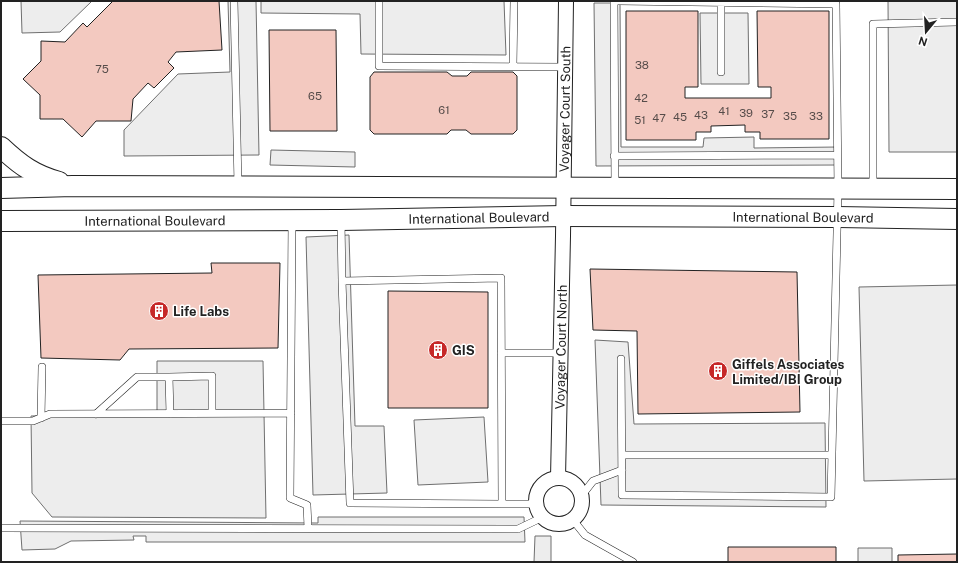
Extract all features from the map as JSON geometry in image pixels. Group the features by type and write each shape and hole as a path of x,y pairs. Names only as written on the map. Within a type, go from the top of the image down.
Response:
{"street":[{"name":"Voyager Court South","path":"564,216 566,1"},
{"path":"1,147 19,165 45,178 73,186"},
{"path":"1,188 73,186 238,186 957,189"},
{"name":"International Boulevard","path":"1,221 341,220 564,216 838,216 957,219"},
{"name":"Voyager Court North","path":"558,478 564,216"},
{"path":"558,478 572,482 582,495 583,503 581,510 573,520 568,523 555,524 543,517 537,504 537,497 544,484 558,478"}],"lane":[{"path":"234,1 238,186"},
{"path":"378,1 379,66 565,67"},
{"path":"513,66 514,1"},
{"path":"614,1 615,188"},
{"path":"619,1 781,2 836,4 838,216 831,498 622,495 621,358"},
{"path":"721,2 722,72"},
{"path":"873,189 873,24 957,22"},
{"path":"614,156 837,155"},
{"path":"292,219 290,498 308,505 308,528"},
{"path":"341,220 350,503 537,504"},
{"path":"342,281 501,278 502,504"},
{"path":"501,353 560,353"},
{"path":"41,418 42,367"},
{"path":"96,414 137,377 169,376 212,376 212,413"},
{"path":"169,376 170,414"},
{"path":"1,421 33,420 50,414 290,413"},
{"path":"622,455 832,455"},
{"path":"582,495 593,481 622,470"},
{"path":"1,528 518,529 543,517"},
{"path":"573,520 584,535 633,562"}],"shaded area":[{"path":"21,1 92,1 60,32 22,33"},
{"path":"228,1 256,1 259,155 124,156 124,130 178,74 230,72"},
{"path":"261,1 504,1 506,55 361,54 360,14 261,13"},
{"path":"888,1 957,1 957,152 889,152"},
{"path":"594,3 620,3 621,147 703,147 704,138 754,137 754,148 838,147 838,165 596,166"},
{"path":"700,13 748,13 749,84 701,84"},
{"path":"271,150 355,152 355,167 270,165"},
{"path":"349,235 355,426 384,426 387,493 313,495 306,237"},
{"path":"957,285 957,479 864,481 859,287"},
{"path":"595,340 628,342 634,424 825,423 826,507 601,505"},
{"path":"157,361 263,361 266,518 52,517 32,493 31,416 157,413"},
{"path":"484,417 488,482 418,485 414,420"},
{"path":"318,517 524,517 525,542 146,542 146,536 133,536 134,540 71,541 55,549 22,550 20,521 318,523"},
{"path":"535,536 551,536 551,562 534,562"},
{"path":"858,548 892,548 892,562 858,562"}],"building":[{"path":"113,1 219,1 222,50 176,52 168,62 174,68 154,88 148,83 133,99 131,121 96,121 82,137 63,119 40,119 40,95 23,79 41,61 41,41 65,42 83,23 87,27"},
{"path":"626,11 698,11 698,87 685,87 685,98 771,98 771,87 758,87 757,11 829,11 829,139 760,139 760,132 745,132 745,125 711,126 711,132 696,132 696,140 626,140"},
{"path":"269,30 336,30 337,131 270,131"},
{"path":"374,72 447,72 452,76 467,76 471,72 513,72 517,76 517,130 513,134 471,134 466,130 451,130 447,134 374,134 370,130 370,77"},
{"name":"Life Labs","path":"211,263 280,263 278,348 129,349 120,360 41,358 38,275 212,273"},
{"name":"Giffels Associates Limited/IBI Group","path":"590,269 797,272 800,412 638,414 637,331 593,330"},
{"name":"GIS","path":"388,291 488,292 488,408 388,408"},
{"path":"728,547 836,547 836,562 728,562"},
{"path":"957,554 957,562 898,562 898,555"}],"place":[{"name":"Life Labs","path":"159,311"},
{"name":"GIS","path":"438,350"},
{"name":"Giffels Associates Limited/IBI Group","path":"718,371"}]}
